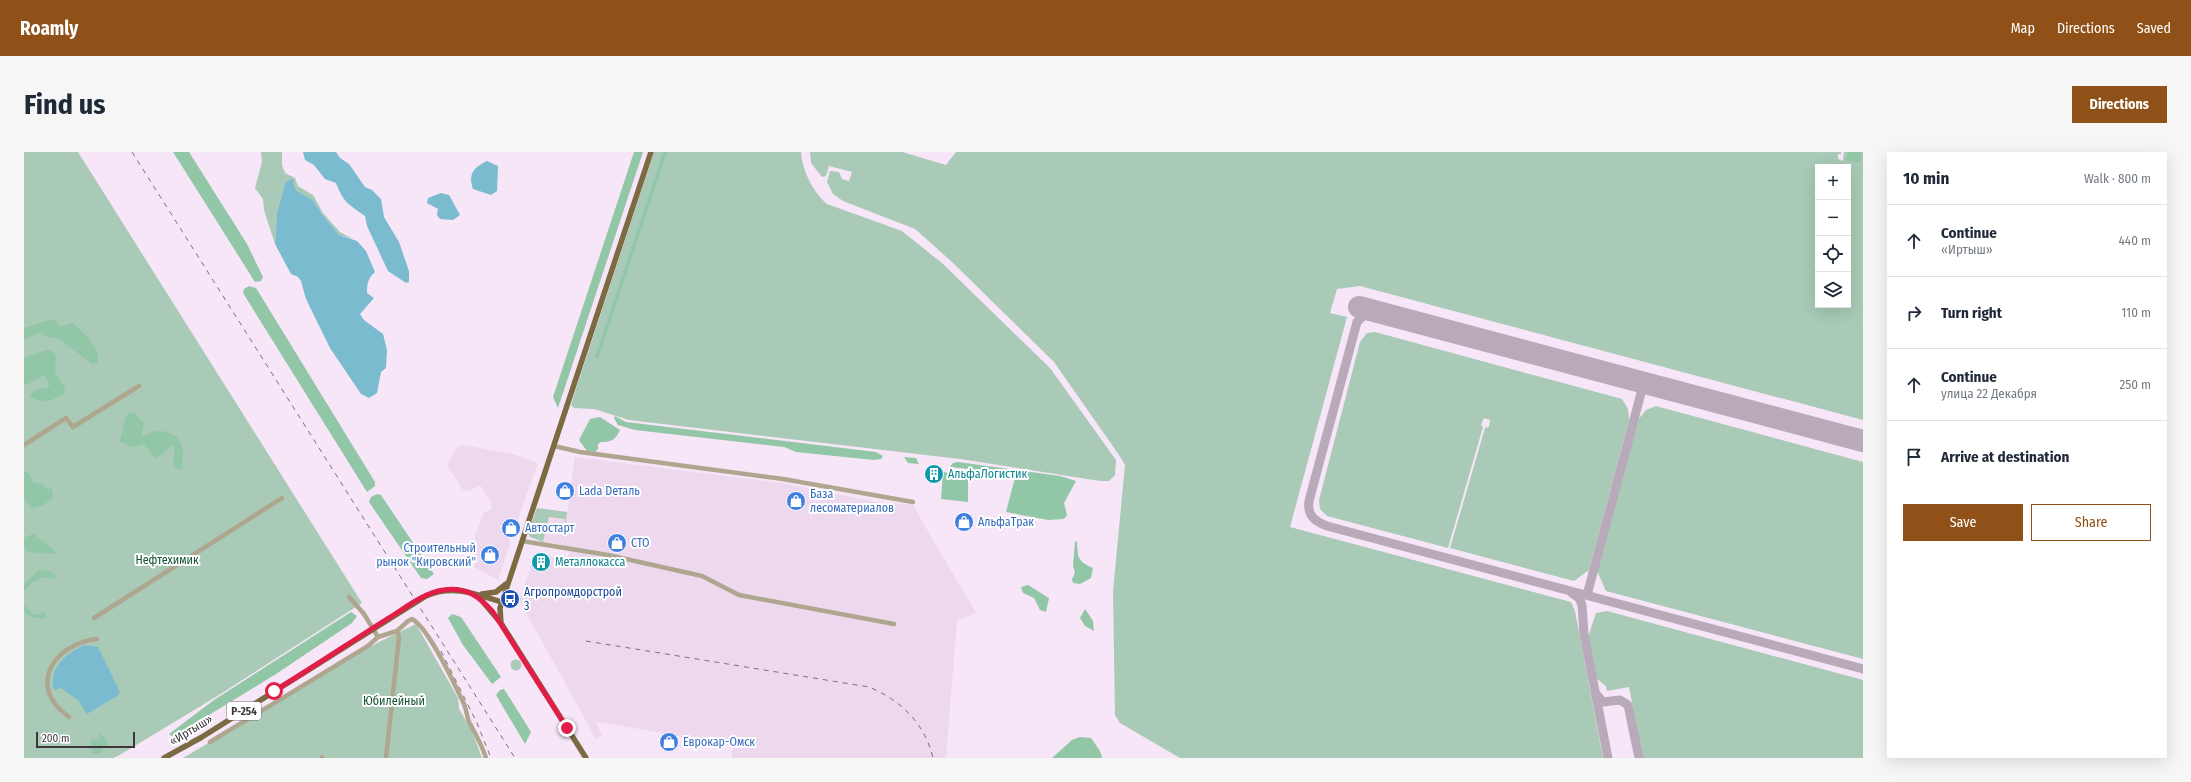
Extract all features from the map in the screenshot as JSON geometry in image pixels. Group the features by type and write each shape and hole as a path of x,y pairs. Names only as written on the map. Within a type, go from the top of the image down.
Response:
{"main road":[{"path":"501,624 501,602 651,152"},
{"path":"473,593 491,594 502,588 508,580"},
{"name":"«Иртыш»","path":"164,758 202,737 432,593 454,589 473,593 501,602"},
{"path":"473,593 484,602 501,624 586,758"}],"street":[{"path":"24,445 66,418 73,427 139,386"},
{"path":"554,446 580,452 783,479 913,502"},
{"path":"94,618 282,498"},
{"path":"522,541 608,555 702,576 739,595 894,624"},
{"path":"349,597 364,614 378,637"},
{"path":"210,742 368,646 378,637 396,631 412,619 422,628 464,706 486,758"},
{"path":"386,758 397,650 398,637 396,631"},
{"path":"69,717 52,703 47,680 50,668 56,659 82,642 97,639"}],"shaded area":[{"path":"463,445 513,454 538,463 514,530 508,534 510,544 498,580 474,567 475,535 483,514 492,508 491,503 480,485 469,491 463,490 448,467 449,461 456,448"},
{"path":"575,457 783,483 882,503 912,504 976,613 957,621 946,758 732,758 733,746 595,721 602,735 596,739 519,600 536,552 566,562 570,551 562,549"},
{"path":"549,516 565,519 562,545 543,542"}],"green space":[{"name":"Нефтехимик","path":"24,152 78,152 362,603 219,695 113,758 24,758"},
{"path":"173,152 189,152 247,244 263,277 261,281 255,282"},
{"path":"261,152 282,152 282,165 285,173 295,178 298,186 313,195 323,213 340,232 353,239 339,235 321,213 313,200 297,191 293,183 285,183 277,213 275,244 264,210 263,199 255,188 262,162"},
{"path":"634,152 643,152 558,408 553,397"},
{"path":"654,152 801,152 809,180 817,193 827,204 902,231 943,264 1050,368 1116,460 1115,475 1109,481 1100,481 960,459 629,420 594,409 574,408 571,405 574,395"},
{"path":"663,152 667,152 598,359 595,358"},
{"path":"810,152 902,152 946,165 956,152 1841,152 1841,154 1838,154 1838,159 1843,161 1844,152 1863,152 1863,420 1360,286 1337,289 1330,313 1347,317 1290,527 1571,602 1575,611 1603,758 1180,758 1120,723 1115,715 1113,591 1125,465 1119,455 1054,362 951,261 915,229 843,201 833,194 827,182 830,171 839,172 842,179 849,181 852,172 829,166 826,176 822,177 811,163"},
{"path":"1848,152 1862,152 1860,162 1846,160"},
{"path":"249,286 256,288 375,482 375,486 367,492 243,293 244,289"},
{"path":"52,319 57,322 60,327 72,323 81,331 94,346 97,352 98,363 92,364 58,338 46,337 42,332 24,339 24,328"},
{"path":"1375,332 1622,399 1628,409 1629,420 1589,570 1574,581 1450,548 1485,428 1489,427 1490,420 1484,418 1481,425 1483,427 1448,548 1327,516 1320,509 1319,500 1360,342 1367,333"},
{"path":"46,350 52,351 56,355 55,373 65,388 64,394 51,400 40,401 30,397 36,390 45,389 50,385 44,375 28,384 24,384 24,358"},
{"path":"1656,406 1863,462 1863,659 1606,591 1597,571 1637,421 1646,410"},
{"path":"135,413 144,424 142,433 143,437 152,432 160,431 169,433 178,438 183,450 182,468 178,470 173,464 175,447 173,444 163,454 155,458 144,444 132,447 120,441 127,414"},
{"path":"615,416 626,422 876,452 883,456 881,459 874,460 796,452 784,447 635,430 618,425 614,418"},
{"path":"600,417 620,430 613,440 598,444 598,449 595,452 587,451 579,440 590,419"},
{"path":"904,457 916,458 919,464 908,463"},
{"path":"958,462 1060,476 1076,481 1064,503 1067,515 1064,519 1048,520 1006,512 1016,474 950,467 953,463"},
{"path":"24,471 30,475 32,481 37,484 42,483 46,489 52,489 53,498 43,505 32,508 24,499"},
{"path":"943,472 965,475 968,478 968,502 941,499"},
{"path":"377,494 381,495 434,574 427,579 421,578 369,502 371,497"},
{"path":"537,508 567,512 563,545 565,519 549,517 543,542 530,537 528,533"},
{"path":"35,533 37,537 55,551 54,554 28,552 24,547 24,538"},
{"path":"1077,541 1079,558 1081,561 1093,568 1091,578 1080,584 1073,583 1072,579 1075,573 1073,566 1075,542"},
{"path":"39,570 49,571 58,577 51,579 44,577 31,583 24,591 24,584"},
{"path":"1028,585 1049,598 1046,612 1040,610 1034,598 1023,593 1021,587"},
{"path":"24,605 34,615 45,612 46,618 32,618 24,611"},
{"path":"1085,609 1093,621 1094,631 1085,626 1080,618"},
{"path":"1607,611 1863,680 1863,758 1643,758 1629,687 1607,691 1606,686 1596,678 1588,637 1596,613"},
{"path":"351,612 357,616 352,623 276,674 173,737 169,734 214,700"},
{"path":"452,614 461,617 501,677 492,684 463,645 448,618"},
{"name":"Юбилейный","path":"416,624 458,698 459,709 472,731 482,758 183,758 377,643"},
{"path":"516,659 520,661 522,665 520,669 516,671 512,669 510,665 512,661"},
{"path":"504,689 531,732 525,744 496,695 500,690"},
{"path":"99,733 108,741 106,746 98,755 92,752 91,740 100,739"},
{"path":"1080,737 1091,738 1100,751 1102,758 1052,758 1072,740"}],"water":[{"path":"303,152 336,152 340,158 349,164 365,187 372,190 381,199 384,217 399,242 409,271 409,282 406,283 388,271 367,226 365,216 344,199 336,183 325,179 314,165 305,160"},
{"path":"487,161 498,166 497,191 491,195 473,189 471,179 475,169"},
{"path":"292,179 294,180 293,183 297,191 313,200 321,213 339,235 357,241 366,251 375,272 369,279 367,290 367,293 374,298 360,314 364,320 383,334 387,350 386,368 381,372 377,393 369,398 361,394 330,348 306,299 301,281 298,277 291,274 275,244 277,213 285,183"},
{"path":"441,193 449,195 460,215 453,220 440,219 437,215 438,209 427,203 428,198"},
{"path":"84,645 98,647 120,692 117,696 87,714 78,700 61,688 55,690 53,688 54,673 57,667 65,657"}],"taxiway":[{"path":"1376,311 1365,314 1357,322 1309,501 1310,514 1315,520 1327,526 1863,669"},
{"path":"1587,595 1644,382"},
{"path":"1572,593 1579,598 1582,605 1584,634 1608,758"},
{"path":"1596,694 1603,702 1620,700 1628,705 1639,758"}],"runway":[{"path":"1359,307 1863,441"}],"railway":[{"path":"132,152 515,758"},
{"path":"586,641 869,687 891,699 910,714 924,734 933,758"},
{"path":"441,651 477,723 491,758"}],"place":[{"name":"АльфаЛогистик","path":"934,474"},
{"name":"Lada Dеталь","path":"565,491"},
{"name":"База лесоматериалов","path":"796,501"},
{"name":"АльфаТрак","path":"964,522"},
{"name":"Автостарт","path":"511,528"},
{"name":"СТО","path":"617,543"},
{"name":"Строительный рынок \"Кировский\"","path":"490,555"},
{"name":"Металлокасса","path":"541,562"},
{"name":"Агропромдорстрой 3","path":"510,599"},
{"name":"Еврокар-Омск","path":"669,742"}],"route":[{"path":"274,691 416,601 432,593 443,590 462,590 473,593 479,597 493,612 567,728"}]}
